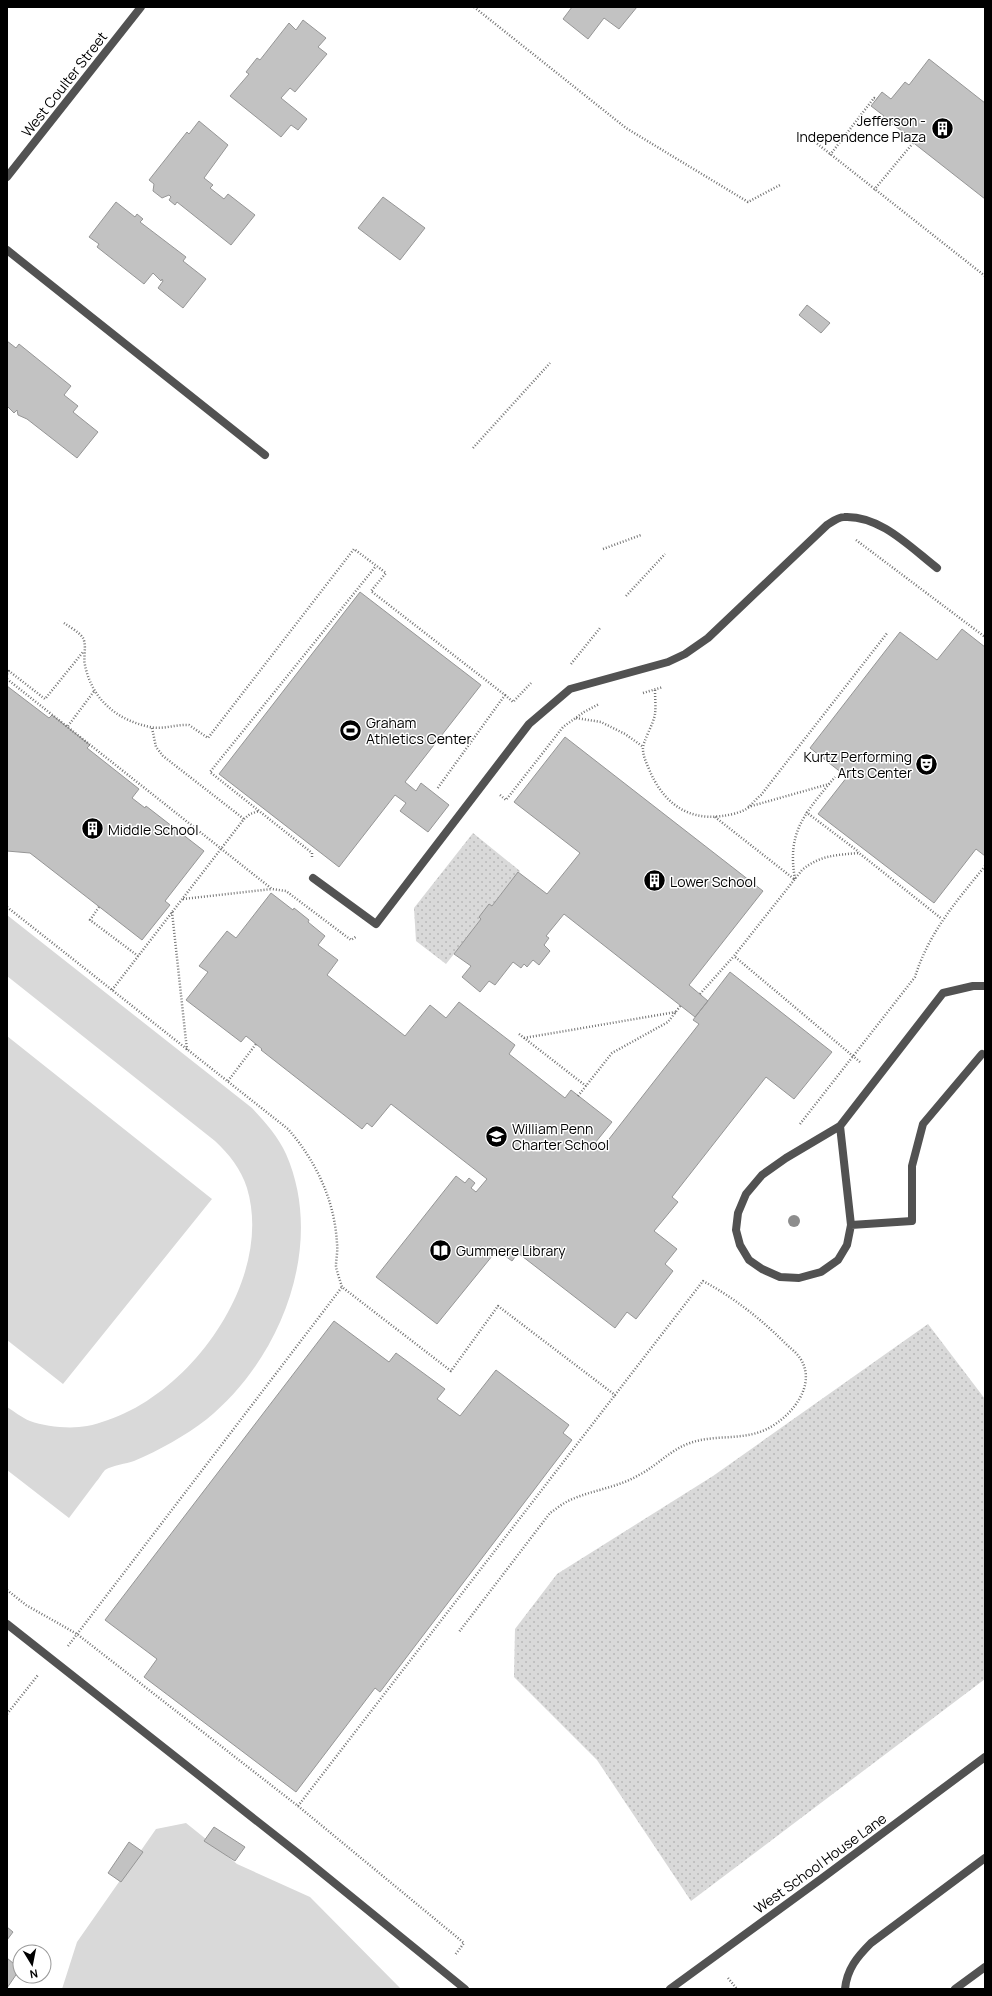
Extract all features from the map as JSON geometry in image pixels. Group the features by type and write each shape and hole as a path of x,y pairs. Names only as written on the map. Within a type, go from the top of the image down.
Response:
{"street":[{"name":"West Coulter Street","path":"7,177 141,7"},
{"path":"7,250 265,455"},
{"path":"313,878 376,924 529,724 570,689 668,662 685,654 708,638 827,525 842,517 864,519 885,528 937,568"},
{"path":"840,1126 851,1225 847,1245 838,1260 821,1272 799,1278 780,1277 762,1269 750,1260 740,1245 736,1230 737,1219 746,1194 762,1175 840,1126 943,993 973,986 985,986"},
{"path":"851,1225 912,1221 912,1166 923,1124 982,1054"},
{"path":"7,1624 300,1854 465,1989"},
{"name":"West School House Lane","path":"670,1989 821,1880 985,1757"},
{"path":"845,1989 850,1968 858,1955 871,1943 985,1858"},
{"path":"955,1989 985,1967"}],"path":[{"path":"474,7 626,128 748,202 780,185"},
{"path":"830,155 874,98 876,99"},
{"path":"810,138 874,190 985,276"},
{"path":"874,190 913,143"},
{"path":"474,448 550,363"},
{"path":"604,549 641,535"},
{"path":"850,540 855,540 865,546 985,637"},
{"path":"64,623 82,637 85,644 84,664 88,678 105,704 117,716 152,728 182,724 189,725 208,738 354,549 386,573 371,591 505,696 513,702 532,683"},
{"path":"626,596 665,554"},
{"path":"313,878 312,853 210,772 376,566"},
{"path":"571,664 600,628"},
{"path":"748,808 760,795 888,632"},
{"path":"7,674 9,672 45,699 84,651"},
{"path":"7,678 272,889"},
{"path":"635,694 667,686"},
{"path":"68,726 95,690"},
{"path":"525,690 528,693"},
{"path":"655,690 655,714 650,733 642,746 644,757 654,781 663,796 683,811 703,817 733,814 748,808 829,784"},
{"path":"437,789 505,696"},
{"path":"484,782 506,800 563,726 601,704"},
{"path":"575,718 601,722 624,734 642,746"},
{"path":"152,728 156,747 163,756 244,819"},
{"path":"795,879 792,850 796,832 806,812 835,777"},
{"path":"112,990 244,819 250,814 259,811"},
{"path":"806,812 942,919"},
{"path":"715,817 795,879"},
{"path":"700,994 734,956 795,879 813,861 832,856 859,853"},
{"path":"803,1148 796,1129 915,977 922,955 942,919 985,866"},
{"path":"182,899 272,889 286,891 350,940 376,924"},
{"path":"960,897 964,901"},
{"path":"7,907 187,1051 228,1081 288,1129 304,1147 319,1174 330,1199 337,1244 336,1267 342,1286 451,1371 498,1306 615,1395"},
{"path":"99,907 90,920 138,956"},
{"path":"172,912 187,1051"},
{"path":"734,956 860,1062"},
{"path":"578,1096 612,1053 668,1022 681,1005"},
{"path":"524,1038 676,1012"},
{"path":"519,1034 586,1086"},
{"path":"228,1081 256,1044"},
{"path":"298,1806 703,1281 722,1291 771,1329 800,1358 805,1369 803,1394 791,1410 768,1429 753,1435 708,1439 676,1448 640,1475 619,1485 568,1501 550,1513 459,1632"},
{"path":"63,1652 342,1286"},
{"path":"7,1590 26,1605 77,1634 298,1806 464,1943 443,1971"},
{"path":"7,1714 42,1670"},
{"path":"728,1978 737,1989"}],"shaded area":[{"path":"473,833 520,871 446,964 416,941 414,908"},
{"path":"7,915 252,1108 275,1135 286,1154 297,1189 301,1225 298,1262 289,1298 275,1333 256,1365 233,1394 207,1419 190,1431 134,1461 105,1470 69,1518 7,1470 7,1407 30,1421 43,1425 58,1427 81,1427 108,1420 139,1406 169,1385 196,1358 219,1327 237,1294 248,1258 252,1223 247,1188 234,1162 220,1146 7,976"},
{"path":"7,1036 212,1199 63,1384 7,1340"},
{"path":"928,1324 985,1399 985,1679 691,1901 597,1760 514,1677 515,1629 557,1574 713,1476"},
{"path":"186,1823 237,1864 310,1897 401,1989 62,1989 77,1942 156,1829"}],"building":[{"path":"572,7 637,7 619,29 604,18 588,39 563,19"},
{"path":"303,20 326,38 318,47 327,54 295,92 290,88 281,98 307,119 298,130 291,125 281,137 230,96 249,74 246,72 257,58 260,60 289,23 296,30"},
{"name":"Jefferson - Independence Plaza","path":"929,59 985,103 985,199 906,137 908,135 883,118 884,116 871,106 882,92 891,99 905,82 909,85"},
{"path":"199,121 228,145 204,178 213,185 210,188 224,199 228,194 255,215 231,245 177,202 175,205 169,200 171,197 169,195 162,198 153,191 154,184 149,180 187,132 189,134"},
{"path":"383,197 425,228 400,260 358,228"},
{"path":"116,202 135,217 137,214 143,219 140,222 186,257 183,261 206,279 183,308 158,288 163,281 162,279 161,281 153,273 144,284 97,247 99,244 89,237"},
{"path":"807,305 830,323 821,333 799,315"},
{"path":"7,341 16,348 19,344 71,386 64,395 78,406 73,412 98,432 77,458 27,419 18,415 17,410 14,413 7,406"},
{"name":"Graham Athletics Center","path":"360,592 481,685 405,782 416,791 421,783 449,805 428,832 400,811 406,803 395,795 339,867 219,774"},
{"path":"962,629 985,647 985,856 976,849 934,903 818,814 847,777 810,748 900,632 937,660"},
{"name":"Middle School","path":"7,686 49,718 52,715 90,745 87,748 139,789 132,798 145,808 146,806 204,851 165,901 170,905 142,940 30,853 7,851"},
{"name":"Lower School","path":"565,737 763,891 689,985 708,1001 695,1017 564,914 546,936 549,938 544,945 550,951 539,965 533,960 527,967 524,964 521,968 513,962 495,985 489,981 480,992 462,977 471,966 454,954 481,919 479,917 489,904 492,906 518,872 547,894 580,853 514,802"},
{"path":"271,893 293,910 294,908 325,936 318,945 338,960 327,975 405,1036 430,1005 446,1018 459,1002 515,1045 509,1054 565,1098 571,1090 612,1122 595,1143 602,1148 699,1024 693,1020 730,972 832,1052 794,1099 766,1077 672,1197 678,1202 654,1231 677,1249 665,1264 673,1271 636,1319 627,1312 615,1328 518,1253 512,1261 497,1250 437,1324 376,1277 456,1176 465,1183 469,1178 475,1183 471,1188 476,1192 487,1179 391,1104 372,1127 367,1123 362,1129 261,1050 262,1049 246,1036 241,1042 186,1000 208,972 199,966 227,931 236,938"},
{"path":"334,1321 389,1362 396,1353 445,1389 437,1399 460,1416 496,1370 569,1425 563,1433 572,1440 380,1692 375,1688 296,1792 144,1677 157,1659 105,1620"},
{"path":"214,1827 245,1847 235,1861 204,1841"},
{"path":"129,1842 143,1852 121,1882 108,1873"},
{"path":"7,1927 13,1932 7,1940"},
{"path":"7,1958 12,1962 12,1981 7,1988"}],"place":[{"name":"Jefferson - Independence Plaza","path":"942,128"},
{"name":"Graham Athletics Center","path":"350,730"},
{"name":"Kurtz Performing Arts Center","path":"927,764"},
{"name":"Middle School","path":"92,829"},
{"name":"Lower School","path":"654,881"},
{"name":"William Penn Charter School","path":"496,1136"},
{"name":"Gummere Library","path":"440,1250"}]}
